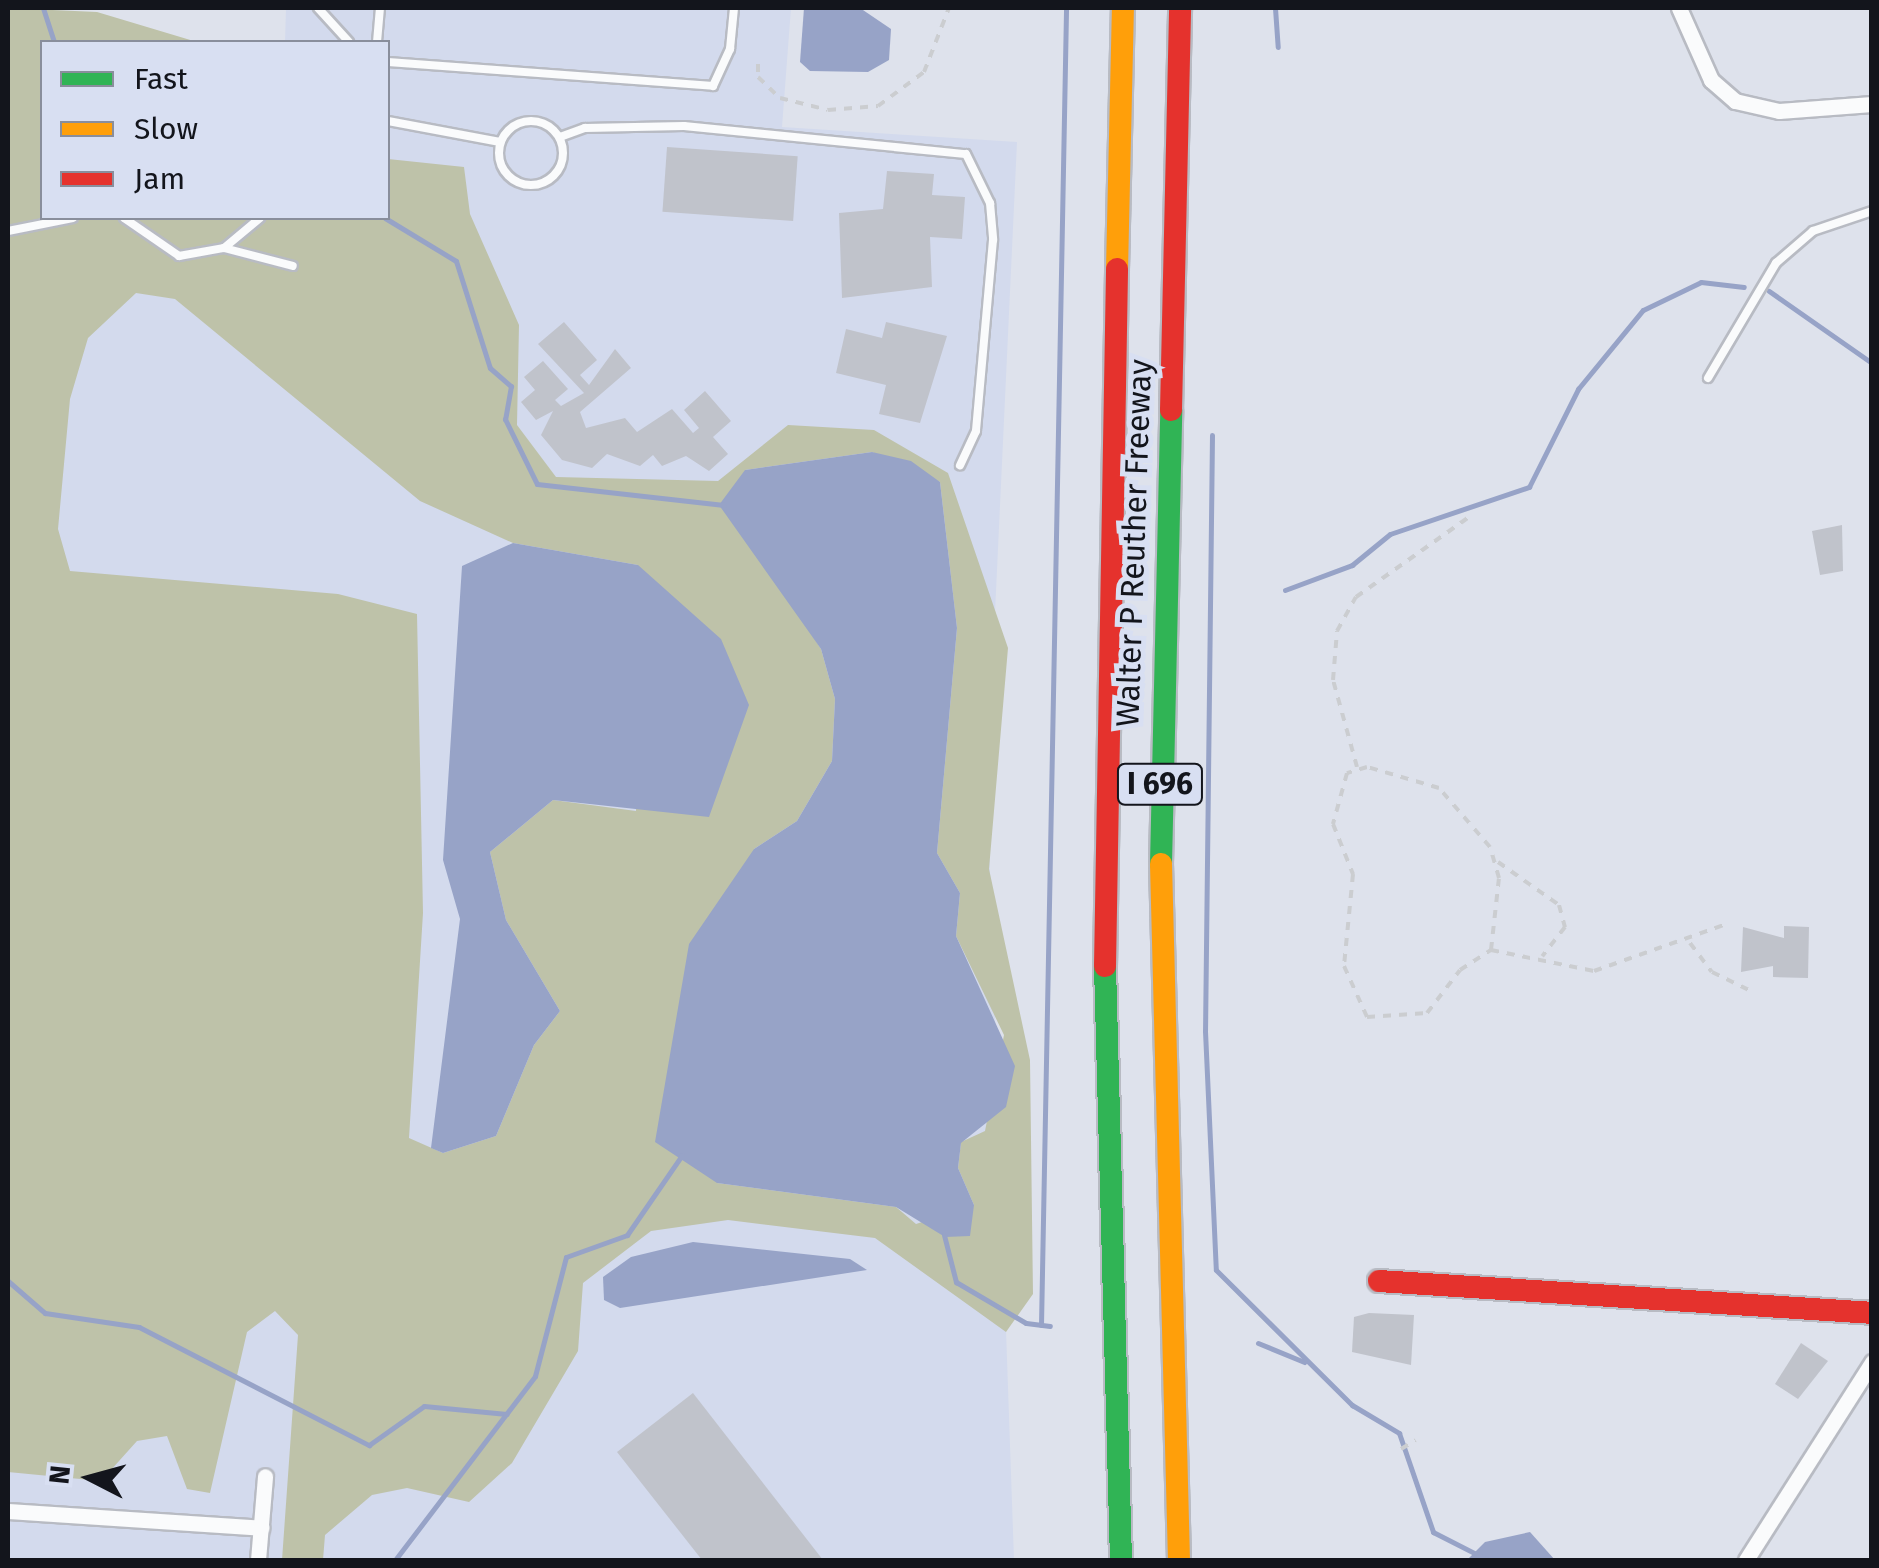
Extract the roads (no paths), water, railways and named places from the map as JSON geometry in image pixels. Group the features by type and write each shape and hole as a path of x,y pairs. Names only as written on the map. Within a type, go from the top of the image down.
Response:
{"main road":[{"name":"Walter P Reuther Freeway","path":"1121,1560 1102,865 1122,8"},
{"name":"Walter P Reuther Freeway","path":"1179,1560 1159,936 1180,8"},
{"path":"1379,1282 1872,1314"}],"street":[{"path":"1679,8 1711,80 1735,100 1779,111 1872,104"},
{"path":"1746,1560 1872,1362"},
{"path":"258,1560 265,1476"},
{"path":"8,1511 261,1528"}],"lane":[{"path":"318,8 347,40"},
{"path":"377,40 380,8"},
{"path":"390,62 713,86 730,49 734,8"},
{"path":"390,121 500,142 532,120 560,138"},
{"path":"560,138 584,128 684,126 966,154 990,203 993,240 976,431 960,465"},
{"path":"500,142 507,176 536,185 560,167 560,138"},
{"path":"1708,378 1776,263 1814,231 1872,211"},
{"path":"8,231 63,220"},
{"path":"127,220 179,256 224,248 293,266"},
{"path":"224,248 258,220"}],"water":[{"path":"804,8 860,8 891,29 889,60 868,72 810,71 800,62"},
{"path":"872,452 911,461 940,482 957,628 937,853 960,893 956,936 1015,1066 1006,1107 961,1143 958,1168 974,1205 970,1236 945,1237 896,1207 717,1183 655,1142 689,944 754,849 797,821 832,761 835,699 821,649 719,505 745,470"},
{"path":"513,543 638,565 721,639 749,705 709,817 553,800 490,852 506,920 560,1011 534,1045 496,1136 443,1153 431,1148 460,919 443,860 462,566"},
{"path":"693,1242 850,1259 867,1270 620,1308 604,1300 603,1277 631,1257"},
{"path":"1530,1532 1555,1560 1467,1560 1485,1542"}],"waterway":[{"path":"43,8 53,40"},
{"path":"1041,1325 1066,8"},
{"path":"1275,8 1278,47"},
{"path":"388,220 456,261 490,368 511,386 505,419 537,484 724,505"},
{"path":"1285,590 1352,565 1390,534 1529,487 1578,389 1643,310 1701,282 1744,287"},
{"path":"1769,291 1872,363"},
{"path":"1212,435 1205,1031 1216,1270 1352,1405 1399,1433 1433,1532 1488,1560"},
{"path":"395,1560 535,1376 566,1257 627,1235 682,1155"},
{"path":"944,1235 956,1282 1026,1323 1050,1326"},
{"path":"8,1281 45,1313 139,1327 369,1445 424,1406 507,1414"},
{"path":"1258,1343 1304,1362"}]}
